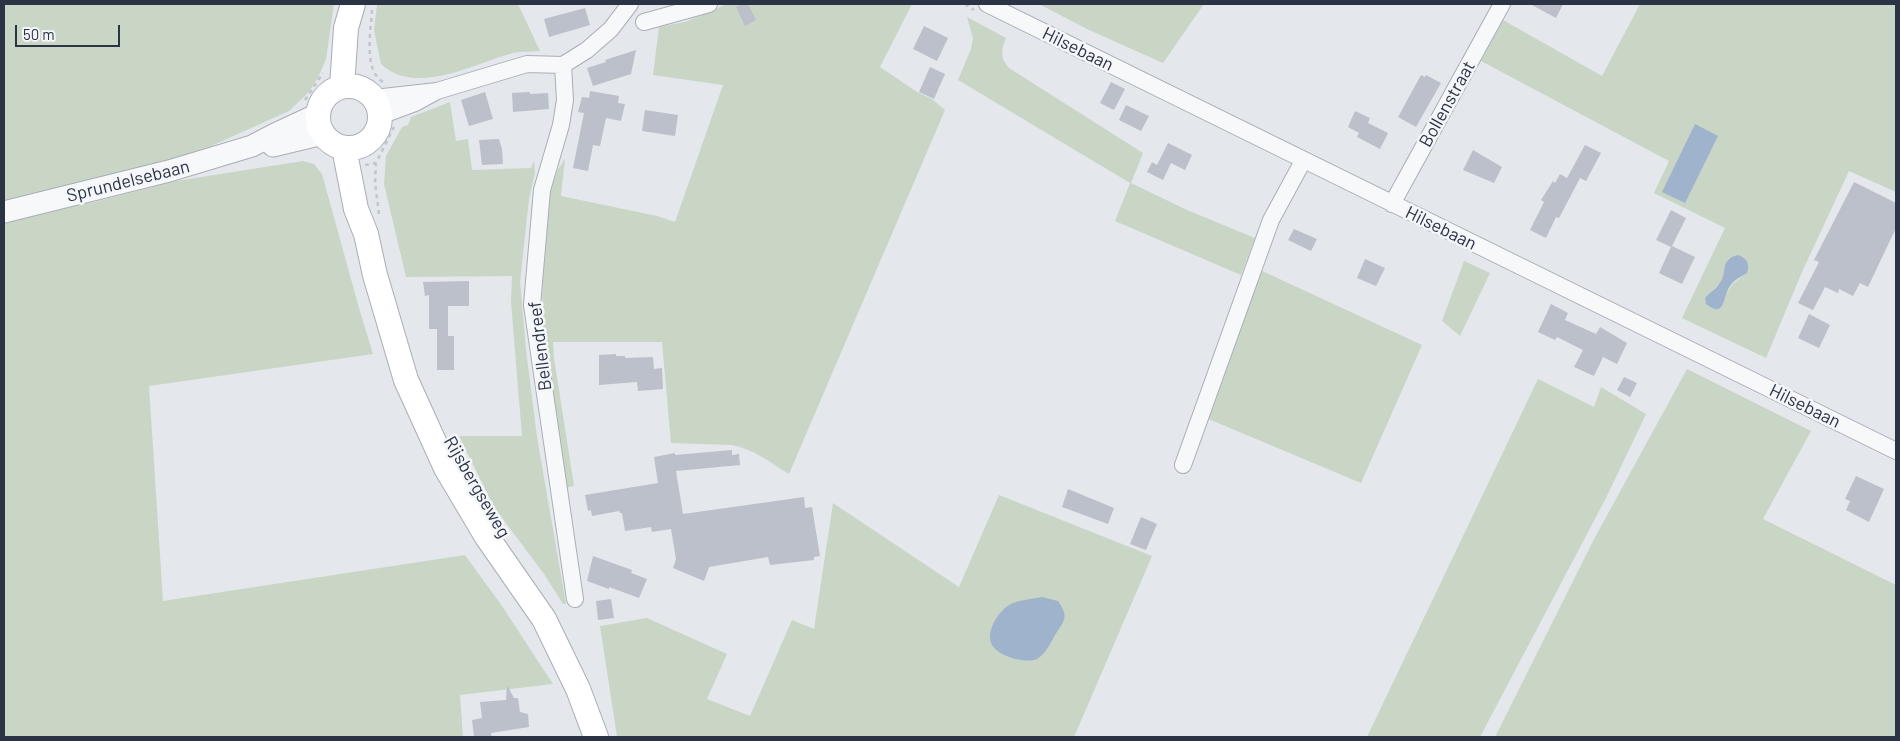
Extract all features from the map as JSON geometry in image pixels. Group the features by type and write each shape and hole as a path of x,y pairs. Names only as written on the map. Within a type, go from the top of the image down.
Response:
{"main road":[{"path":"354,4 376,133 361,152 336,145 315,117 326,97 333,90 370,102"},
{"name":"Rijsbergseweg","path":"361,152 368,207 373,226 375,275 406,380 442,459 487,537 544,619 578,689 596,737"}],"street":[{"path":"370,102 415,103 437,91 527,64 563,65 587,50 611,29 630,4"},
{"path":"644,22 709,4"},
{"name":"Hilsebaan","path":"987,4 1896,451"},
{"name":"Bollenstraat","path":"1392,204 1502,4"},
{"name":"Bellendreef","path":"563,65 565,100 542,190 532,305 575,599"},
{"name":"Sprundelsebaan","path":"4,212 169,171 252,146 315,117"},
{"path":"1183,465 1271,220 1303,161"}],"path":[{"path":"370,62 372,4"},
{"path":"315,117 310,95 325,69"},
{"path":"370,102 361,152 375,183 373,226"}],"green space":[{"path":"4,4 334,4 326,59 318,78 308,93 289,111 198,152 151,166 4,202"},
{"path":"377,4 518,4 540,51 513,53 446,75 411,78 395,73 381,64 374,30"},
{"path":"727,4 912,4 880,67 917,92 932,99 945,110 789,474 762,457 740,447 732,445 671,443 662,342 553,342 574,486 564,488 546,374 542,296 548,199 557,171 565,159 561,196 657,216 675,222 723,85 653,75 659,27 685,22"},
{"path":"1039,4 1204,4 1163,63 1087,29"},
{"path":"1640,4 1896,4 1896,192 1849,171 1802,272 1766,358 1682,318 1725,228 1654,193 1669,161 1481,61 1503,20 1602,76","holes":["1729,258 1747,273 1731,286 1723,305 1705,298 1721,281"]},
{"path":"967,17 1006,38 1002,54 1009,68 1143,153 1131,183 1187,210 1255,238 1241,275 1115,221 1130,183 958,80 971,49 973,38"},
{"path":"450,102 456,141 468,139 472,170 531,168 534,160 535,173 529,199 520,282 537,437 566,604 563,604 544,574 494,507 459,436 522,436 511,302 512,276 406,277 384,184 386,156 402,127 408,125 411,117"},
{"path":"303,161 314,164 322,174 373,354 149,386 163,601 465,555 502,606 553,684 460,695 463,737 4,737 4,221 94,202 176,181"},
{"path":"1464,261 1490,273 1460,336 1442,321"},
{"path":"1258,269 1422,345 1361,483 1206,418"},
{"path":"1687,369 1811,431 1763,519 1896,585 1896,737 1495,737 1593,541"},
{"path":"1538,379 1594,407 1601,387 1646,414 1606,498 1480,737 1367,737"},
{"path":"999,495 1152,556 1074,737 617,737 600,626 647,618 727,654 707,699 750,716 792,620 814,629 833,503 959,587"}],"water":[{"path":"1695,124 1718,136 1685,203 1662,192"},
{"path":"1738,255 1747,262 1747,273 1730,286 1720,308 1712,308 1706,304 1705,298 1722,280 1728,260"},
{"path":"1042,597 1058,601 1065,615 1061,626 1043,655 1037,659 1019,660 1006,656 995,649 990,640 990,634 991,628 1001,612 1013,603"}],"building":[{"path":"748,4 756,20 745,26 736,7"},
{"path":"1530,4 1563,4 1556,18"},
{"path":"585,8 590,25 549,37 544,19"},
{"path":"924,26 948,38 937,61 913,49"},
{"path":"636,50 631,74 593,86 587,68"},
{"path":"930,67 945,74 934,99 919,92"},
{"path":"1421,75 1425,77 1426,75 1441,83 1416,127 1398,117"},
{"path":"1111,82 1125,89 1114,110 1100,103"},
{"path":"590,91 619,96 618,103 625,104 621,121 606,118 600,146 593,145 588,171 573,168 584,113 578,112 582,97 589,98"},
{"path":"485,92 493,119 469,126 461,100"},
{"path":"530,92 530,94 548,93 549,109 513,112 512,93"},
{"path":"1126,105 1149,116 1141,131 1119,120"},
{"path":"645,110 678,115 675,136 642,131"},
{"path":"1355,111 1370,118 1368,123 1388,133 1380,149 1357,137 1359,133 1348,127"},
{"path":"499,139 503,164 482,165 479,140"},
{"path":"1168,143 1192,155 1185,170 1171,163 1163,180 1147,172 1152,162 1157,165"},
{"path":"1585,145 1601,153 1586,181 1580,178 1559,218 1556,217 1546,238 1530,230 1544,202 1541,200 1553,181 1555,183 1560,174 1567,178"},
{"path":"1473,150 1502,167 1494,183 1463,170"},
{"path":"1854,182 1896,203 1896,228 1868,287 1860,283 1853,296 1839,289 1838,293 1825,287 1813,310 1798,303 1819,262 1814,260"},
{"path":"1671,210 1686,218 1672,246 1695,257 1682,284 1659,273 1671,247 1656,240"},
{"path":"1294,229 1317,239 1311,251 1288,240"},
{"path":"1365,259 1385,268 1376,286 1357,278"},
{"path":"469,281 469,306 448,306 448,336 454,336 454,370 437,370 437,329 429,329 429,295 425,296 423,282"},
{"path":"1551,304 1568,313 1565,320 1596,334 1600,327 1627,343 1617,364 1603,357 1594,376 1574,367 1583,350 1557,337 1555,340 1538,332"},
{"path":"1809,314 1830,325 1819,348 1798,338"},
{"path":"616,354 616,356 625,356 625,358 653,357 654,369 662,368 663,389 638,391 637,382 599,385 599,355"},
{"path":"1624,377 1637,383 1630,397 1617,390"},
{"path":"732,450 732,455 739,454 740,465 676,471 683,514 804,497 805,508 812,507 820,556 814,557 814,560 770,565 768,557 709,567 704,581 673,568 676,559 671,529 652,532 651,527 625,531 622,513 619,511 592,516 591,510 588,511 585,495 658,483 654,457 675,453 675,455"},
{"path":"1856,476 1884,489 1869,522 1846,510 1850,501 1845,499"},
{"path":"1068,489 1114,508 1108,524 1062,507"},
{"path":"1141,517 1157,524 1146,550 1130,544"},
{"path":"593,556 632,570 631,573 647,579 639,598 587,581"},
{"path":"611,599 614,618 598,620 596,601"},
{"path":"507,685 514,698 518,698 520,712 528,714 529,727 491,733 492,737 474,737 472,720 482,718 480,702 506,700"}]}
